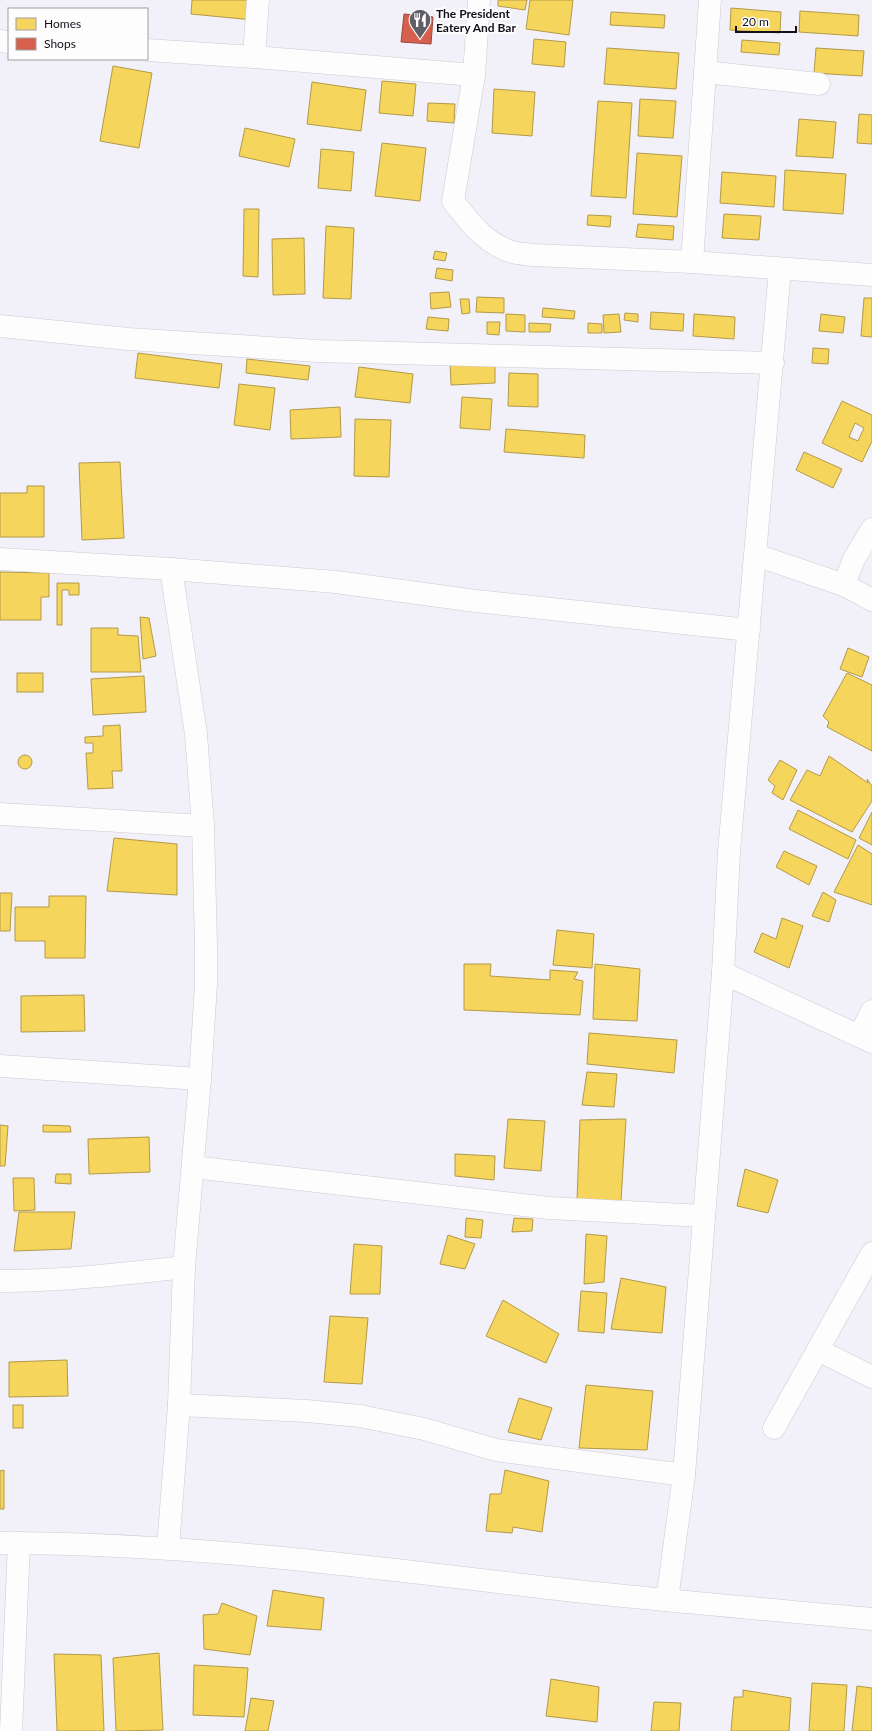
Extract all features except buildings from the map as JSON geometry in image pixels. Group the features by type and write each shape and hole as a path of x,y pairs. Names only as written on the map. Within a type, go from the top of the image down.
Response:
{"street":[{"path":"254,57 258,0"},
{"path":"479,0 474,75 453,201 473,227 489,240 511,252 534,255 692,262 872,275"},
{"path":"692,262 710,0"},
{"path":"148,50 474,75"},
{"path":"705,72 819,84"},
{"path":"667,1600 684,1475 723,972 729,852 780,269"},
{"path":"0,326 128,339 318,351 772,363"},
{"path":"844,584 854,559 872,529"},
{"path":"756,555 844,584 872,600"},
{"path":"0,559 171,569 336,582 476,601 749,630"},
{"path":"168,1548 179,1405 184,1267 200,1079 206,984 203,826 196,734 171,569"},
{"path":"0,814 203,826"},
{"path":"723,972 866,1039 872,1012"},
{"path":"0,1066 200,1079"},
{"path":"193,1167 549,1208 704,1216"},
{"path":"774,1428 872,1253"},
{"path":"0,1281 98,1277 184,1267"},
{"path":"818,1350 872,1377"},
{"path":"179,1405 307,1411 360,1416 424,1429 496,1450 684,1475"},
{"path":"11,1731 9,1543 168,1548 404,1570 550,1588 872,1620"}],"place":[{"name":"The President Eatery And Bar","path":"420,40"}]}
